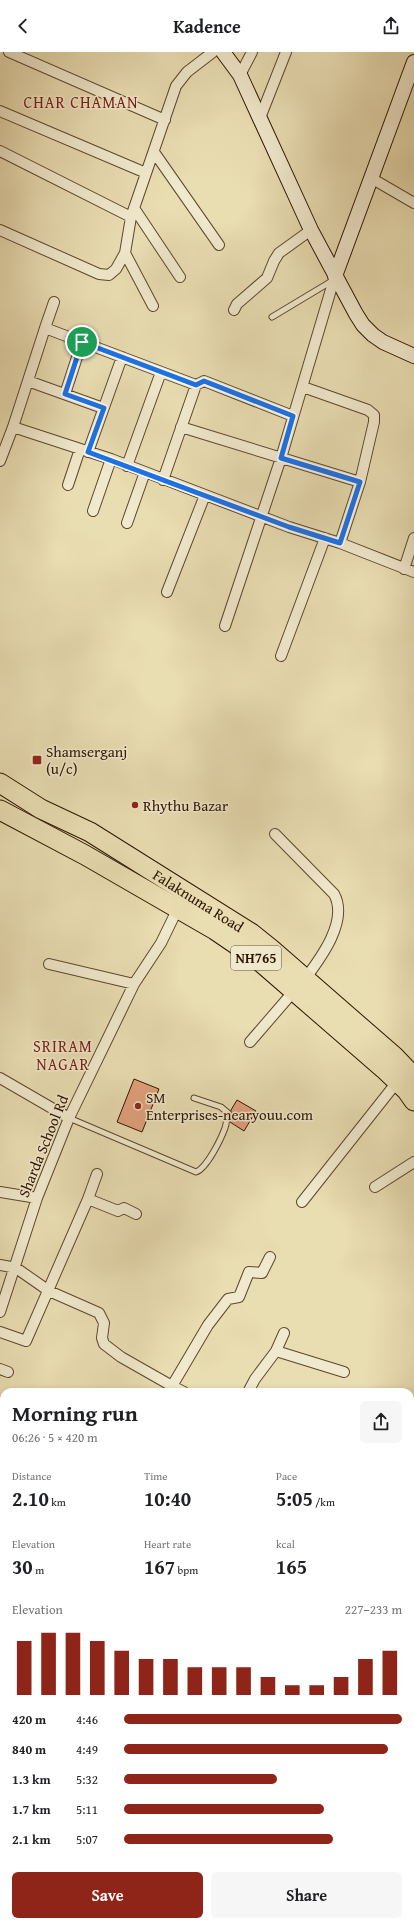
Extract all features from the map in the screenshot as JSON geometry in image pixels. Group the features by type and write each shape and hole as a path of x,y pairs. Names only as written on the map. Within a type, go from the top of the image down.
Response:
{"highway":[{"name":"Falaknuma Road","path":"0,783 41,809 90,832 251,933 271,949 299,985 409,1086"},
{"name":"Falaknuma Road","path":"0,810 85,855 176,909 215,930 299,985"}],"street":[{"path":"9,52 165,120"},
{"path":"0,230 99,274 110,276 116,270 125,253 132,212 176,86 188,72 213,52"},
{"path":"224,52 240,75 334,278 363,324 373,335 383,342 414,356"},
{"path":"240,75 252,52"},
{"path":"260,118 286,52"},
{"path":"225,626 281,458 334,278 414,62"},
{"path":"0,111 146,173"},
{"path":"0,151 132,212 180,277"},
{"path":"154,152 219,245"},
{"path":"371,178 414,203"},
{"path":"234,310 237,304 267,278 279,253 311,230"},
{"path":"125,253 153,306"},
{"path":"0,461 13,427 54,302"},
{"path":"45,328 196,385"},
{"path":"65,394 82,342"},
{"path":"68,485 104,408 122,357"},
{"path":"127,466 161,372"},
{"path":"28,381 104,408"},
{"path":"163,480 196,385 204,381 293,416"},
{"path":"303,387 368,410 374,415 374,422 360,482 340,543"},
{"path":"13,427 111,459 261,517 340,543 414,572"},
{"path":"181,427 360,482"},
{"path":"93,511 111,459"},
{"path":"127,523 145,472"},
{"path":"168,592 205,495"},
{"path":"281,656 325,538"},
{"path":"404,569 414,538"},
{"path":"250,1042 299,985 328,947 334,928 338,904 334,894 275,834"},
{"name":"Sharda School Rd","path":"0,1312 16,1268 37,1198 69,1118 134,984 161,943 176,909 189,895"},
{"path":"49,964 134,984"},
{"path":"0,1078 69,1118"},
{"path":"302,1202 409,1086"},
{"path":"375,1187 414,1162"},
{"path":"0,1332 26,1341 88,1199 97,1174"},
{"path":"0,1192 37,1198"},
{"path":"88,1199 118,1211 124,1208 136,1214"},
{"path":"172,1386 208,1325 228,1299 239,1297 249,1272 262,1273 270,1257"},
{"path":"0,1265 16,1268 49,1290 99,1313 104,1322 102,1338 104,1344 121,1357 176,1388"},
{"path":"250,1388 276,1351 284,1333"},
{"path":"276,1351 344,1372"}],"lane":[{"path":"272,317 334,278"},
{"path":"69,1118 196,1172 203,1168 209,1158 226,1126 225,1119 228,1112 220,1107 194,1098"}],"building":[{"name":"SM Enterprises-nearyouu.com","path":"134,1079 159,1089 142,1132 117,1122"},
{"path":"237,1100 256,1111 244,1131 230,1122 231,1110"}],"place":[{"name":"Shamserganj (u/c)","path":"37,760"},
{"name":"Rhythu Bazar","path":"135,805"},
{"name":"SM Enterprises-nearyouu.com","path":"138,1106"}],"district":[{"name":"CHAR CHAMAN","path":"81,102"},
{"name":"SRIRAM NAGAR","path":"63,1055"}],"route":[{"path":"82,342 196,385 204,381 293,416 281,458 360,482 340,543 289,527 111,459 88,452 104,408 65,394 82,342"}]}
